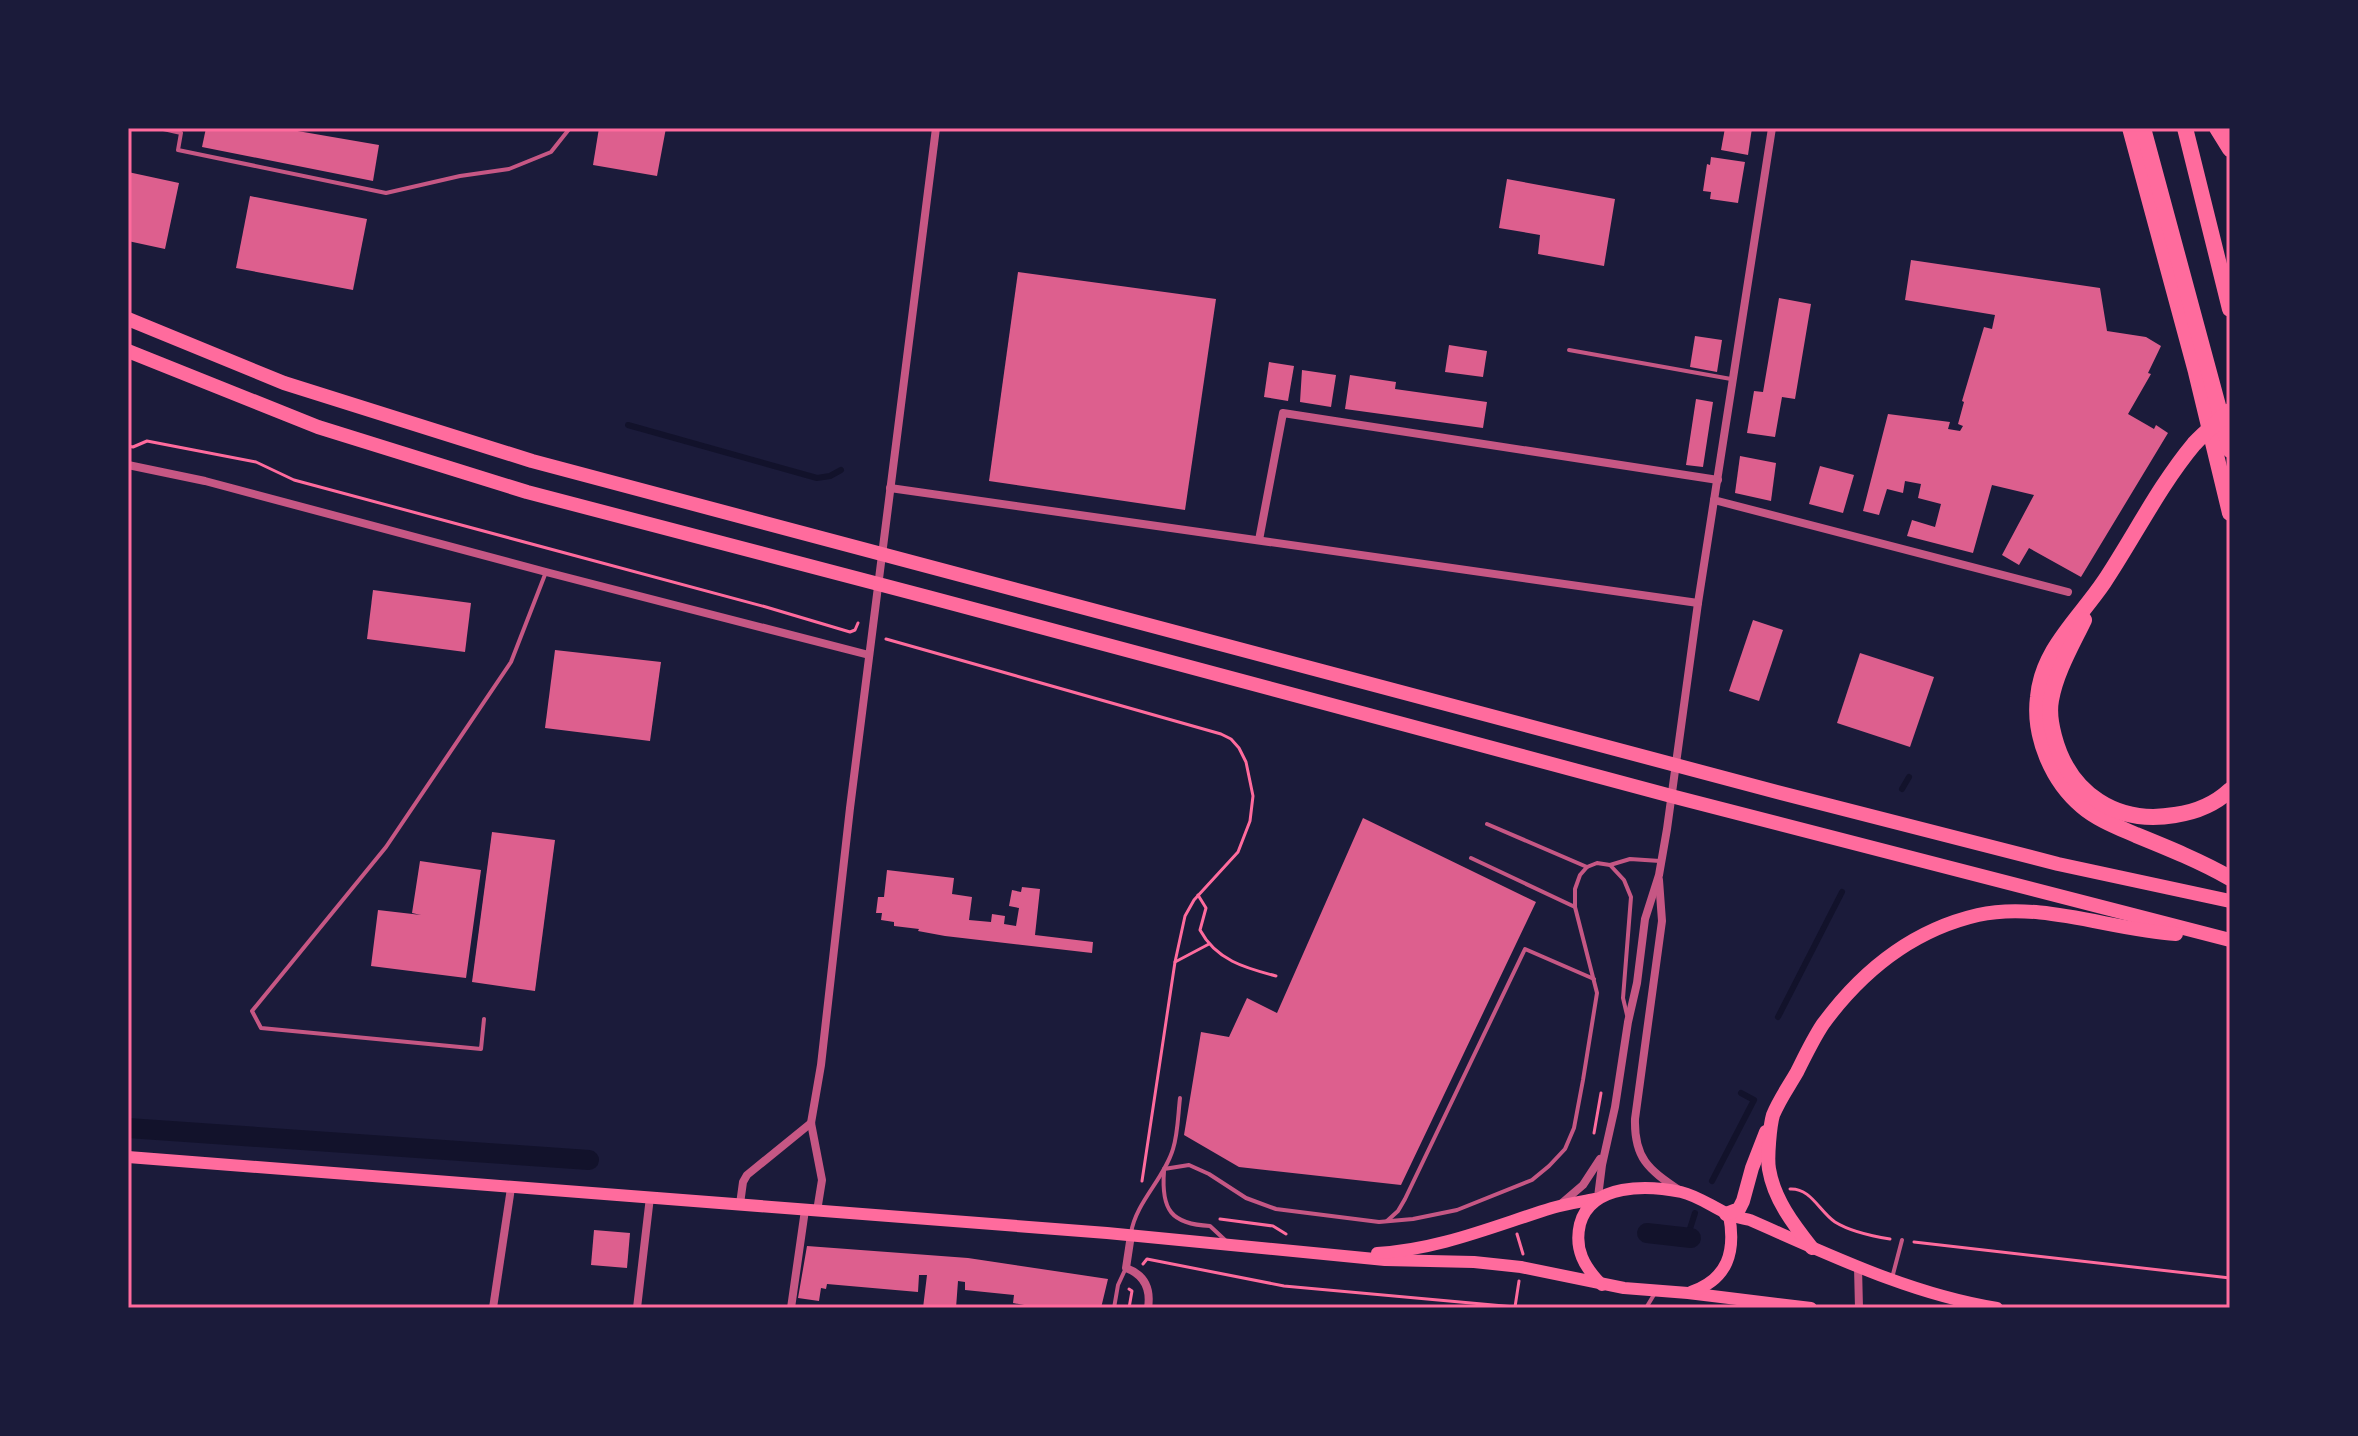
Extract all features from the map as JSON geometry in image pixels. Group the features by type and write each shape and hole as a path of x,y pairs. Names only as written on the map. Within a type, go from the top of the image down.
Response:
{"highway":[{"path":"2130,128 2196,372 2230,513"},
{"path":"2143,128 2230,450"},
{"path":"2185,128 2230,309"},
{"path":"2217,128 2230,149"},
{"path":"128,319 284,383 532,461 1807,799 2058,864 2230,901"},
{"path":"128,351 318,427 527,492 1675,797 2230,940"},
{"path":"2230,411 2194,444 2102,585 2052,650 2038,697 2039,729 2047,758 2062,785 2082,807 2230,878"},
{"path":"2102,585 2065,660 2051,701 2052,727 2059,755 2074,778 2092,797 2117,811 2140,818 2188,813 2210,806 2230,790"},
{"path":"1728,1214 1739,1209 1743,1201 1772,1116 1822,1026 1874,966 1908,943 1942,926 1978,915 2027,911 2145,932 2213,936"},
{"path":"1772,1116 1768,1166 1776,1193 1791,1222 1812,1248"}],"main road":[{"path":"128,1157 1131,1235 1385,1260 1474,1262 1521,1267 1602,1285 1811,1308"},
{"path":"1334,1256 1421,1248 1556,1207 1628,1190 1681,1192 1892,1280 1933,1295 1997,1308"},
{"path":"1596,1198 1581,1221 1579,1248 1589,1272 1602,1285"},
{"path":"1688,1293 1705,1287 1725,1264 1732,1247 1728,1214"}],"street":[{"path":"791,1308 811,1210 822,1180 811,1123 821,1065 936,128"},
{"path":"1596,1198 1637,983 1645,919 1659,875 1667,829 1698,603 1772,128"},
{"path":"1259,540 1283,413 1718,480"},
{"path":"128,465 205,481 869,655"},
{"path":"890,488 1698,603"},
{"path":"1714,500 2068,592"},
{"path":"1659,875 1662,921 1635,1137 1644,1161 1660,1178 1681,1192"},
{"path":"740,1204 747,1175 811,1123"},
{"path":"1556,1207 1583,1185 1606,1148"},
{"path":"493,1308 511,1188"},
{"path":"637,1308 650,1197"},
{"path":"1131,1235 1126,1268 1138,1272 1148,1287 1148,1308"},
{"path":"1858,1267 1859,1308"}],"lane":[{"path":"159,128 181,133 178,150 386,193 460,176 509,169 551,152 570,128"},
{"path":"1569,350 1733,379"},
{"path":"484,1019 481,1049 261,1028 252,1011 386,847 511,662 546,572"},
{"path":"1487,824 1587,867"},
{"path":"1471,858 1575,907"},
{"path":"1164,1169 1189,1165 1246,1198 1276,1209 1379,1222 1457,1210 1532,1180 1565,1149 1574,1128 1597,993 1575,907 1575,889 1580,875 1587,867 1597,863 1610,865 1630,859 1661,861"},
{"path":"1610,865 1624,880 1631,897 1623,998 1628,1022"},
{"path":"1387,1221 1405,1199 1525,949 1594,979"},
{"path":"1131,1235 1133,1221 1173,1149 1180,1098"},
{"path":"1164,1169 1162,1191 1174,1217 1187,1225 1210,1226 1230,1245"},
{"path":"1892,1280 1902,1240"},
{"path":"1114,1308 1118,1285 1126,1268"},
{"path":"1646,1308 1657,1291"}],"path":[{"path":"128,446 147,441 256,462 294,480 850,632 856,629 860,612"},
{"path":"893,640 1206,730 1231,739 1243,754 1253,796 1250,821 1238,852 1198,895 1185,916 1175,962 1141,1187"},
{"path":"1198,895 1206,908 1200,930 1209,944 1231,961 1276,976"},
{"path":"1175,962 1209,944"},
{"path":"1783,1190 1798,1188 1805,1191 1822,1211 1846,1228 1860,1233 2230,1278"},
{"path":"1138,1272 1147,1259 1284,1286 1515,1307 1523,1252 1513,1221"}],"building":[{"path":"206,128 280,128 379,145 373,181 202,147"},
{"path":"599,128 666,128 657,176 593,165"},
{"path":"1725,128 1752,128 1748,155 1721,150"},
{"path":"1711,157 1745,162 1738,203 1710,199 1711,192 1703,191"},
{"path":"128,172 179,183 165,249 128,241"},
{"path":"1507,179 1615,199 1604,266 1538,254 1540,235 1499,228"},
{"path":"250,196 367,219 353,290 236,268"},
{"path":"1911,260 2100,288 2107,331 2146,337 2161,346 2148,373 2151,374 2128,414 2168,433 2081,577 2029,548 2019,565 2002,555 2034,495 1992,485 1973,553 1907,536 1912,520 1935,527 1941,504 1918,498 1921,484 1905,481 1903,493 1887,489 1879,515 1863,511 1888,414 1950,422 1948,429 1960,431 1963,426 1958,424 1962,401 1984,327 1992,329 1995,315 1905,300"},
{"path":"1018,272 1216,299 1185,510 989,481"},
{"path":"1779,298 1811,304 1795,399 1782,397 1775,437 1747,433 1754,391 1763,392"},
{"path":"1695,336 1722,340 1717,372 1690,367"},
{"path":"1449,345 1487,351 1483,377 1445,372"},
{"path":"1269,362 1294,366 1288,401 1264,397"},
{"path":"1302,370 1336,375 1331,407 1300,402"},
{"path":"1350,375 1396,382 1395,389 1487,402 1483,428 1345,409"},
{"path":"1696,399 1713,402 1703,467 1686,465"},
{"path":"1740,456 1776,463 1771,501 1735,493"},
{"path":"1820,466 1854,475 1843,513 1809,504"},
{"path":"373,590 471,603 465,652 367,639"},
{"path":"1753,620 1783,630 1759,701 1729,691"},
{"path":"555,650 661,662 650,741 545,728"},
{"path":"1860,653 1934,677 1910,747 1837,723"},
{"path":"1363,818 1536,902 1401,1185 1239,1167 1184,1135 1201,1032 1229,1037 1247,998 1277,1013"},
{"path":"492,832 555,840 535,991 472,982"},
{"path":"420,861 481,870 466,978 371,966 378,910 421,915 412,913"},
{"path":"887,870 954,878 952,894 972,897 969,920 991,922 992,914 1005,916 1004,924 1016,926 1019,908 1009,906 1012,890 1021,892 1022,887 1040,889 1035,935 1093,942 1092,953 945,936 894,926 894,922 881,920 882,913 876,913 878,897 884,897"},
{"path":"594,1230 630,1233 627,1268 591,1265"},
{"path":"807,1246 968,1258 1108,1279 1101,1308 1041,1308 1013,1303 1014,1295 965,1290 965,1282 958,1281 956,1308 923,1308 927,1275 919,1275 918,1292 827,1284 826,1289 821,1288 819,1301 798,1298"}],"waterway":[{"path":"628,425 817,478 841,470"},
{"path":"1902,789 1909,777"},
{"path":"1778,1017 1842,892"},
{"path":"1712,1181 1754,1100 1741,1093"},
{"path":"128,1128 589,1160"},
{"path":"1687,1238 1695,1213"},
{"path":"1647,1233 1691,1238"}]}
